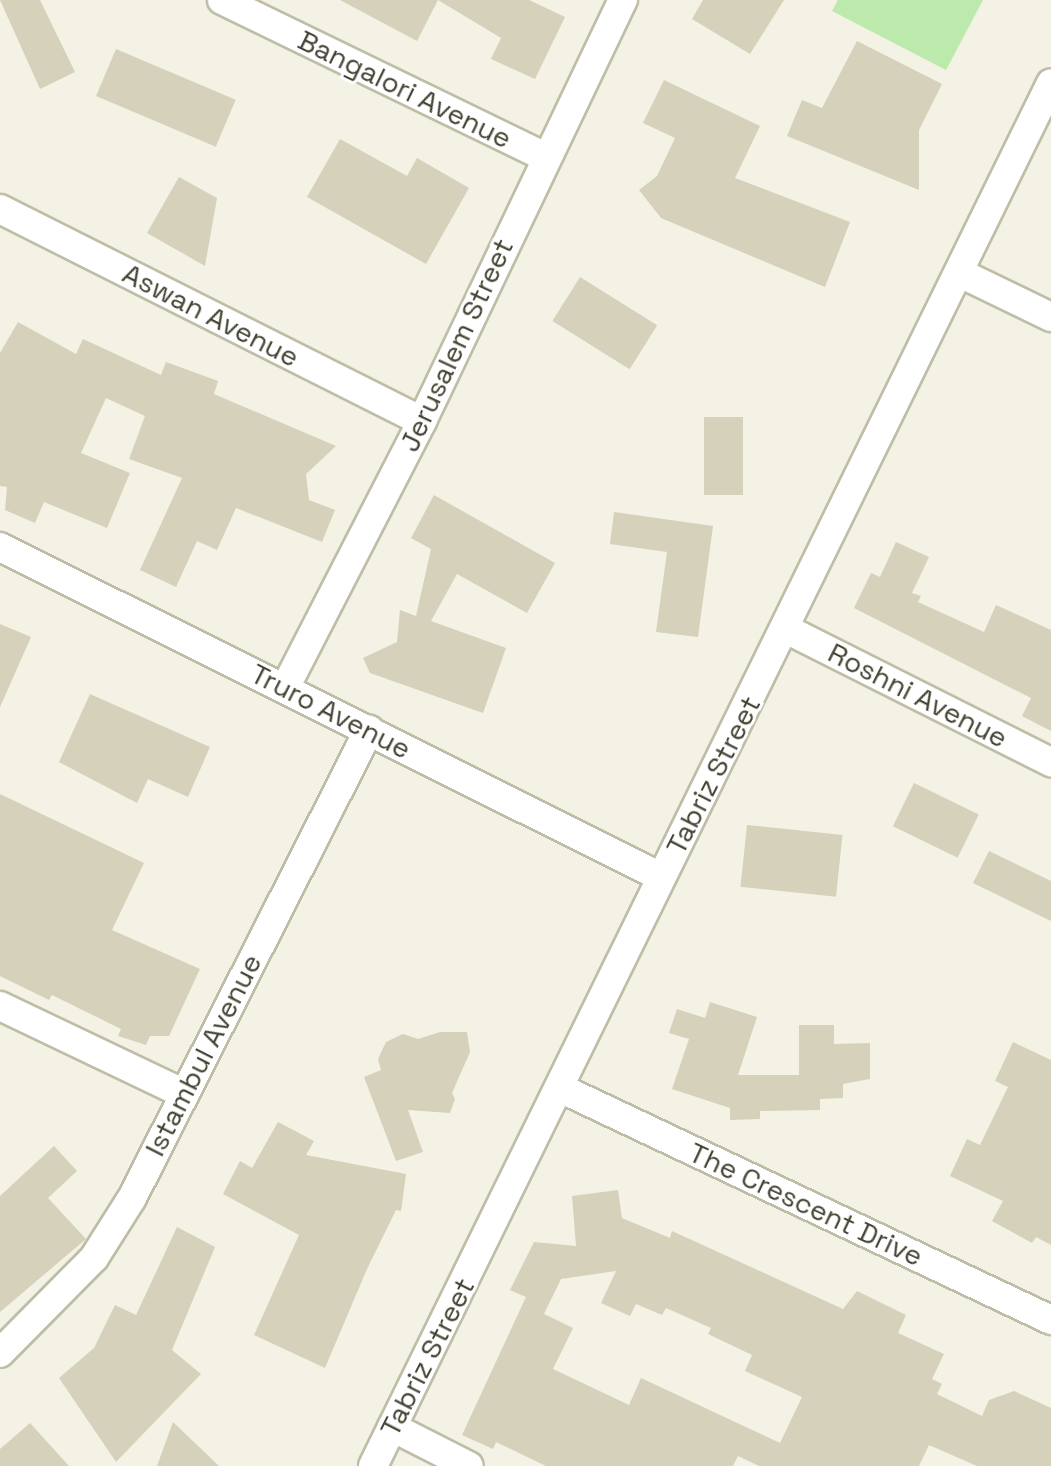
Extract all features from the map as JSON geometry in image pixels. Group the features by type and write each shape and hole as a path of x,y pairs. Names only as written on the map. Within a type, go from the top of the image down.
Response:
{"street":[{"name":"Bangalori Avenue","path":"222,0 546,157"},
{"name":"Jerusalem Street","path":"285,688 422,421 623,0"},
{"name":"Tabriz Street","path":"373,1466 562,1089 661,877 786,629 1051,83"},
{"name":"Aswan Avenue","path":"0,209 422,421"},
{"path":"960,273 1051,317"},
{"name":"Truro Avenue","path":"0,547 661,877"},
{"name":"Roshni Avenue","path":"786,629 1051,762"},
{"name":"Istambul Avenue","path":"0,1353 94,1258 132,1198 182,1093 369,730"},
{"path":"0,1006 182,1093"},
{"name":"The Crescent Drive","path":"562,1089 1051,1320"},
{"path":"392,1427 469,1466"}],"green space":[{"path":"838,0 983,0 946,70 832,11"}],"building":[{"path":"0,0 40,0 75,72 40,89"},
{"path":"340,0 438,0 417,41"},
{"path":"438,0 529,0 565,17 535,79 491,59 501,38"},
{"path":"703,0 784,0 750,54 692,19"},
{"path":"857,41 942,84 919,130 919,190 787,136 802,100 822,108"},
{"path":"116,49 236,100 216,147 96,96"},
{"path":"664,80 760,126 735,178 850,222 825,287 661,218 639,190 657,176 675,138 643,123"},
{"path":"340,139 407,176 417,158 469,188 426,264 307,197"},
{"path":"179,177 217,198 205,266 147,233"},
{"path":"580,277 657,325 630,369 552,321"},
{"path":"18,322 76,354 83,339 161,375 166,362 218,381 214,394 336,446 306,474 309,500 335,510 322,542 236,508 217,550 197,541 176,587 140,570 182,478 129,459 145,416 106,398 81,453 130,473 107,528 44,502 35,523 5,510 7,487 0,486 0,353"},
{"path":"704,417 743,417 743,495 704,495"},
{"path":"434,495 555,563 527,613 457,574 431,621 506,648 483,713 370,673 363,658 397,642 400,610 416,616 431,549 411,538"},
{"path":"614,512 713,526 698,637 656,632 667,552 610,544"},
{"path":"896,542 929,557 912,593 921,596 918,602 984,632 996,605 1051,630 1051,731 1022,716 1031,698 854,608 871,573 880,577"},
{"path":"0,624 31,637 0,707"},
{"path":"90,694 210,747 188,797 148,779 137,803 59,762"},
{"path":"914,783 979,815 958,858 893,826"},
{"path":"0,794 144,863 112,930 200,969 169,1036 150,1036 146,1045 118,1036 121,1029 52,995 49,1000 0,976"},
{"path":"747,825 842,835 836,897 741,887"},
{"path":"989,851 1051,881 1051,921 973,883"},
{"path":"710,1002 757,1017 738,1075 799,1075 799,1025 834,1025 834,1044 870,1043 870,1079 843,1084 843,1098 820,1099 820,1110 760,1111 760,1119 730,1120 730,1108 672,1089 689,1039 669,1033 677,1009 705,1018"},
{"path":"440,1032 467,1032 470,1052 452,1093 455,1099 450,1113 408,1110 423,1152 396,1161 364,1077 381,1070 378,1059 386,1042 403,1034 418,1039"},
{"path":"1013,1042 1051,1060 1051,1245 1036,1237 1032,1243 992,1221 1003,1201 950,1176 967,1139 980,1145 1008,1087 995,1081"},
{"path":"278,1122 314,1141 306,1155 406,1174 401,1211 396,1210 367,1269 325,1368 254,1335 299,1235 223,1194 240,1161 252,1168"},
{"path":"54,1146 77,1171 48,1198 86,1239 0,1312 0,1196"},
{"path":"618,1190 622,1218 670,1238 672,1231 843,1309 857,1291 906,1315 898,1333 944,1354 932,1379 942,1384 937,1394 982,1416 989,1400 1014,1391 1051,1408 1051,1466 977,1466 929,1445 919,1466 759,1466 738,1456 733,1466 546,1466 496,1442 493,1449 462,1435 526,1297 510,1290 534,1242 576,1246 572,1196","holes":["616,1271 601,1303 630,1316 636,1304 662,1315 666,1308 711,1328 708,1334 752,1355 745,1371 802,1397 780,1443 641,1378 629,1405 553,1369 573,1328 544,1314 561,1279"]},
{"path":"177,1227 215,1247 172,1350 201,1374 116,1462 59,1378 94,1348 115,1305 136,1315"},
{"path":"173,1422 219,1466 157,1466"},
{"path":"30,1423 69,1466 0,1466 0,1449"}]}
